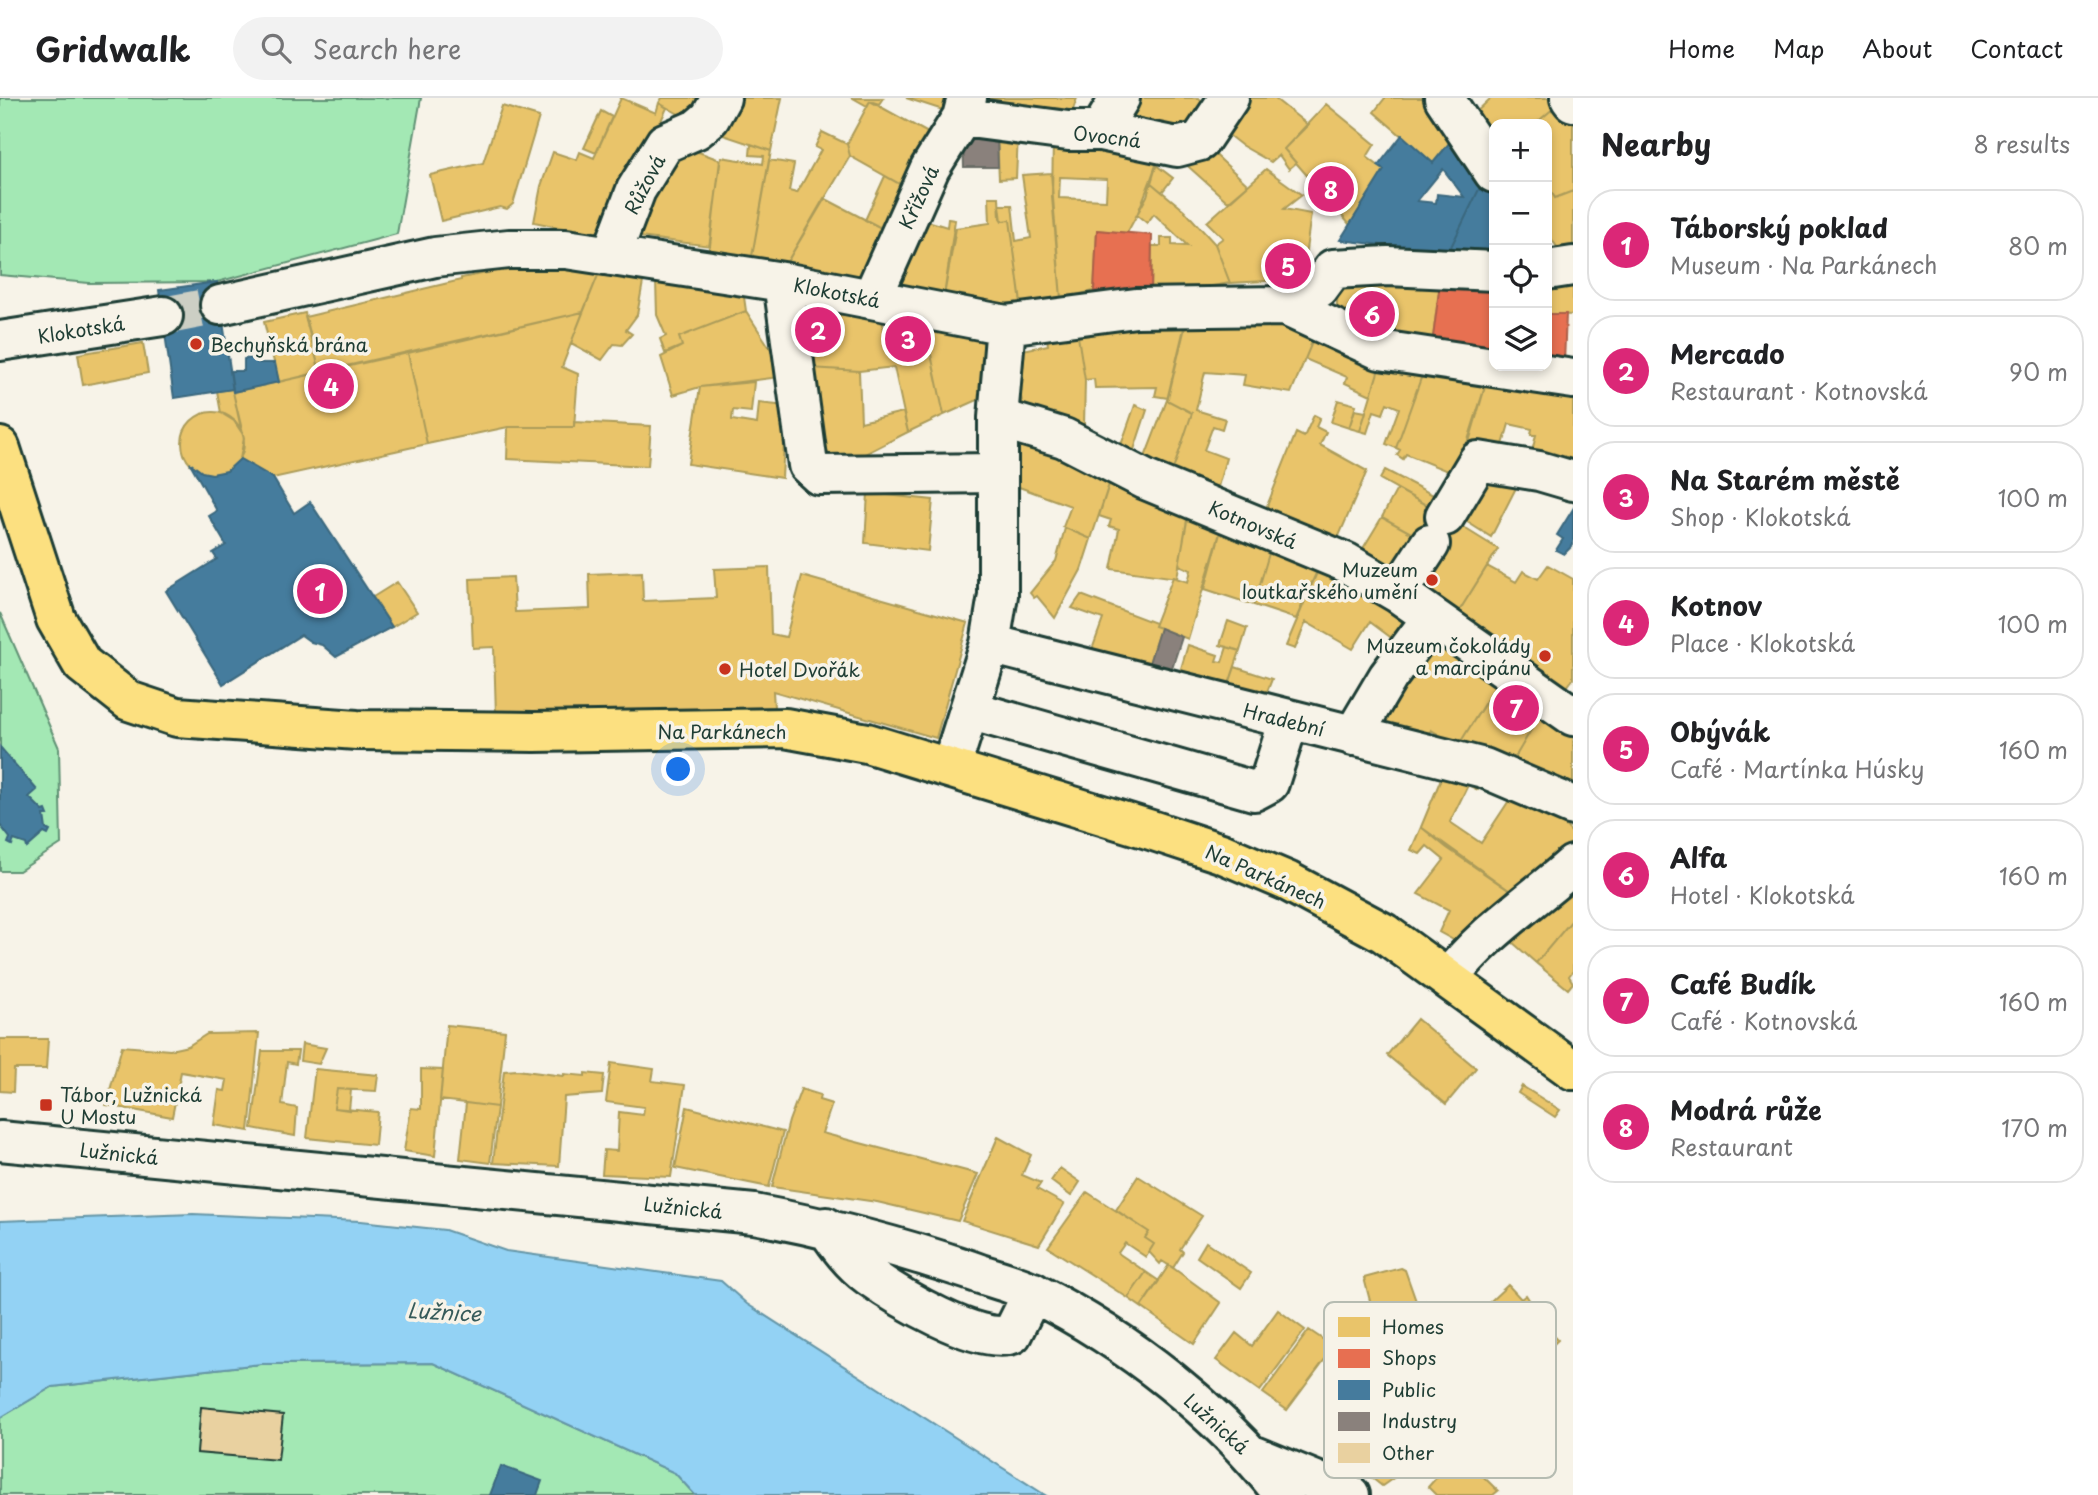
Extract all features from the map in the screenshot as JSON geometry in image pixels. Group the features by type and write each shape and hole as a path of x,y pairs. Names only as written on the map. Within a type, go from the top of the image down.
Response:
{"main road":[{"name":"Na Parkánech","path":"0,447 56,620 75,655 129,701 177,717 356,730 534,732 785,729 867,743 1221,853 1287,881 1384,933 1573,1070"}],"street":[{"name":"Růžová","path":"611,256 636,190 665,143 697,129 710,118 721,98"},
{"path":"1100,131 1120,98"},
{"name":"Ovocná","path":"965,107 1068,131 1100,131 1177,147 1200,141 1229,98"},
{"path":"1444,98 1489,166"},
{"path":"1570,98 1573,102"},
{"name":"Křížová","path":"872,298 930,167 965,107"},
{"name":"Klokotská","path":"220,305 435,257 509,248 566,249 783,282 1006,325 1136,308 1285,306 1380,350 1573,379"},
{"path":"1285,306 1319,288 1333,269 1388,265 1489,271"},
{"path":"783,282 808,465 819,475 997,472"},
{"name":"Klokotská","path":"0,341 163,316"},
{"path":"951,767 990,644 998,595 998,418 1006,325"},
{"name":"Kotnovská","path":"998,418 1064,438 1146,480 1345,562 1398,593 1573,716"},
{"path":"1398,593 1478,461 1539,471 1573,481"},
{"path":"1353,736 1388,677 1432,618"},
{"name":"Hradební","path":"990,644 1484,768 1573,806"},
{"path":"969,710 1254,790 1269,783 1289,720"},
{"path":"1449,978 1483,938 1519,912 1573,865"},
{"name":"Lužnická","path":"0,1141 754,1214 826,1227 906,1249 1033,1292 1154,1368 1253,1455 1284,1495"},
{"path":"826,1227 841,1249 868,1275 935,1315 985,1334 1000,1337 1012,1334 1033,1292"},
{"path":"1253,1455 1350,1495"}],"green space":[{"path":"0,98 421,98 397,234 217,282 89,283 0,275"},
{"path":"0,613 59,748 61,844 19,871 0,871"},
{"path":"433,1363 675,1473 695,1495 0,1495 0,1418 52,1387 261,1364"}],"water":[{"name":"Lužnice","path":"193,1214 361,1221 445,1230 506,1251 721,1281 747,1304 1045,1495 695,1495 675,1473 433,1363 261,1364 52,1387 0,1418 0,1221"}],"building: Homes":[{"path":"621,98 656,113 659,103 667,108 607,237 534,222 541,186 553,152 577,160 580,152 594,158"},
{"path":"662,98 706,98 693,122 659,103"},
{"path":"735,98 782,98 771,151 714,132"},
{"path":"853,98 883,98 879,104 870,101 867,106"},
{"path":"906,98 957,98 952,113"},
{"path":"979,98 1077,98 1068,124 978,102"},
{"path":"1131,98 1198,98 1212,106 1195,137 1120,117"},
{"path":"1237,98 1274,98 1308,125 1284,149 1296,163 1289,169 1279,155 1271,162 1241,145 1217,126"},
{"path":"1385,98 1432,98 1455,136 1433,163 1374,112"},
{"path":"1491,98 1554,98 1561,102 1541,119 1489,119 1489,154 1469,119"},
{"path":"870,101 930,134 907,188 850,156 847,144"},
{"path":"1561,102 1573,116 1573,191 1555,198 1552,193 1552,119 1541,119"},
{"path":"1326,104 1375,144 1367,157 1384,170 1350,225 1284,149"},
{"path":"502,106 539,117 513,204 507,209 500,207 441,221 430,175 483,163"},
{"path":"601,111 612,117 596,153 584,148"},
{"path":"822,132 847,144 850,156 783,269 751,262 769,160 794,164 789,191 797,193 821,150 815,147"},
{"path":"1018,135 1016,178 999,179 997,136"},
{"path":"1053,140 1158,160 1147,196 1127,233 1097,230 1094,291 1061,298 1052,197","holes":["1060,177 1107,179 1106,200 1059,198"]},
{"path":"677,144 720,160 710,246 631,236"},
{"path":"751,144 771,151 751,262 708,255 721,157 763,164 764,156 750,155"},
{"path":"1206,146 1248,185 1228,202 1181,160"},
{"path":"1156,165 1173,178 1162,192 1150,182"},
{"path":"1266,169 1302,195 1284,209 1311,214 1302,279 1230,283 1215,244 1223,238 1207,222"},
{"path":"1051,173 1061,298 1021,304 1010,220 1002,221 1000,205 1012,205 1016,241 1031,238 1022,175"},
{"path":"885,176 908,189 889,232 865,220"},
{"path":"1150,182 1184,210 1215,244 1230,283 1184,291 1151,293 1152,246 1161,246 1161,238 1172,238 1172,245 1188,246 1154,214 1147,223 1137,215"},
{"path":"1573,191 1573,250 1560,251 1552,240 1552,193 1555,198"},
{"path":"989,197 999,197 1000,218 1002,221 1010,220 1021,303 978,304 944,296 956,228 990,223"},
{"path":"824,198 889,232 860,279 783,269"},
{"path":"918,218 947,227 948,219 955,220 944,296 898,286"},
{"path":"534,261 599,273 583,312 320,372 305,317 461,278 533,264"},
{"path":"599,273 643,282 637,315 626,330 632,334 622,345 614,344 602,360 571,343"},
{"path":"656,281 743,290 746,311 679,337 682,346 665,353 660,339 666,336 657,315"},
{"path":"1552,281 1573,281 1573,315 1552,314"},
{"path":"1440,283 1432,345 1336,321 1338,287"},
{"path":"746,311 788,376 700,387 673,395 661,357 682,346 679,337"},
{"path":"583,312 562,367 578,374 574,427 508,427 427,444 408,353"},
{"path":"305,313 320,372 279,382 264,322"},
{"path":"804,314 883,316 883,335 926,331 944,415 908,432 894,367 859,371 811,368"},
{"path":"1186,323 1168,398 1155,396 1157,387 1095,388 1094,379 1085,380 1076,324"},
{"path":"1076,324 1085,380 1084,426 1023,408 1013,352 1048,345 1046,331"},
{"path":"1185,324 1294,327 1315,335 1291,393 1243,385 1245,375 1205,372 1196,410 1225,419 1222,429 1213,426 1204,450 1226,458 1216,494 1173,470 1192,413 1167,400"},
{"path":"926,331 983,332 983,392 980,399 944,415"},
{"path":"1315,335 1382,359 1371,395 1345,383 1347,377 1305,359"},
{"path":"143,343 148,373 83,385 78,354"},
{"path":"408,353 427,444 273,478 240,459 244,438 233,392"},
{"path":"1382,359 1425,367 1396,448 1386,444 1399,408 1387,403 1383,414 1374,411 1367,433 1360,431"},
{"path":"1425,367 1487,380 1457,475 1406,454 1403,459 1397,455 1400,450 1396,448"},
{"path":"811,368 859,371 861,422 903,412 908,432 865,454 824,460"},
{"path":"1487,380 1573,393 1573,471 1530,460 1536,435 1531,435 1532,429 1509,424 1503,445 1515,447 1514,457 1467,449"},
{"path":"754,382 751,412 733,410 732,420 757,424 759,403 786,406 782,478 688,464 700,387"},
{"path":"233,389 242,433 234,421 221,413 217,391"},
{"path":"1167,400 1192,413 1173,470 1144,460"},
{"path":"1338,400 1356,405 1349,428 1331,422"},
{"path":"1135,405 1147,410 1132,456 1119,451"},
{"path":"1355,410 1366,412 1360,431 1349,428"},
{"path":"213,412 235,421 244,443 235,465 213,474 191,465 182,443 191,421"},
{"path":"1314,415 1320,418 1316,427 1326,432 1320,445 1367,471 1336,543 1265,511 1296,433 1304,437"},
{"path":"574,422 651,426 648,466 507,459 508,427 574,427"},
{"path":"1021,438 1112,475 1091,539 1063,527 1071,506 1011,484"},
{"path":"1385,470 1445,501 1437,511 1380,479"},
{"path":"1490,474 1521,478 1491,537 1464,520"},
{"path":"1112,475 1188,514 1177,578 1111,569 1119,529 1109,526 1111,520 1099,516"},
{"path":"1397,489 1437,511 1422,539 1382,517"},
{"path":"868,493 933,500 928,551 865,543"},
{"path":"1188,516 1222,526 1188,639 1154,626 1173,577 1188,582 1191,570 1179,565"},
{"path":"1382,517 1422,539 1399,570 1359,555"},
{"path":"1453,521 1498,549 1456,616 1419,585"},
{"path":"1222,526 1272,543 1254,605 1205,589"},
{"path":"1065,528 1091,539 1081,570 1055,618 1037,596 1034,598 1030,593 1056,561"},
{"path":"1272,543 1321,562 1296,619 1254,605"},
{"path":"1321,563 1413,626 1401,645 1370,622 1353,649 1306,622 1295,649 1286,646"},
{"path":"1548,565 1573,579 1573,679 1564,691 1456,616 1487,566 1516,582 1523,571 1538,579"},
{"name":"Hotel Dvořák","path":"769,567 771,634 786,637 802,576 968,623 936,738 773,691 774,707 496,716 494,647 473,648 470,579 513,577 515,612 590,609 589,574 642,572 643,601 716,598 714,569"},
{"path":"397,582 417,612 392,627 373,597"},
{"path":"1081,595 1155,623 1154,626 1160,628 1145,676 1089,658 1103,619 1072,608"},
{"path":"1228,621 1247,628 1240,651 1220,645"},
{"path":"1427,638 1497,684 1458,746 1431,730 1425,741 1370,721"},
{"path":"1188,645 1218,655 1216,661 1222,662 1227,647 1240,651 1227,690 1179,675"},
{"path":"1235,667 1272,679 1263,702 1227,690"},
{"path":"1497,683 1541,713 1510,766 1458,746"},
{"path":"1542,711 1573,732 1573,791 1510,766"},
{"path":"1445,769 1483,780 1478,790 1468,785 1450,822 1481,843 1516,790 1554,813 1573,834 1573,854 1520,898 1421,827"},
{"path":"1421,827 1520,898 1470,924 1457,942 1439,932 1449,910 1418,894 1444,860 1427,846 1420,854 1411,850"},
{"path":"1573,876 1573,919 1536,963 1503,934"},
{"path":"1573,919 1573,971 1569,976 1573,983 1568,989 1536,963"},
{"path":"1417,1019 1476,1068 1446,1104 1387,1055"},
{"path":"447,1025 505,1031 497,1107 440,1100"},
{"path":"259,1033 249,1131 214,1125 219,1090 225,1091 227,1080 181,1072 172,1117 106,1105 122,1046 170,1050 188,1046 207,1034"},
{"path":"0,1039 48,1039 46,1069 14,1069 13,1092 0,1091"},
{"path":"302,1044 326,1048 319,1064 300,1061"},
{"path":"262,1051 298,1051 296,1064 287,1062 282,1105 297,1108 295,1136 252,1128"},
{"path":"611,1063 654,1069 652,1081 685,1085 671,1177 602,1174 604,1150 617,1151 619,1112 643,1115 644,1107 606,1102"},
{"path":"315,1069 378,1075 376,1091 337,1089 334,1108 378,1112 375,1145 307,1138"},
{"path":"421,1069 443,1070 435,1156 404,1151 411,1108 421,1109"},
{"path":"504,1071 564,1076 585,1076 585,1073 604,1075 602,1094 564,1097 559,1166 493,1163"},
{"path":"1522,1086 1560,1110 1555,1117 1518,1093"},
{"path":"337,1089 351,1090 349,1110 334,1108"},
{"path":"801,1089 820,1095 819,1100 832,1104 822,1133 978,1174 958,1221 877,1202 772,1187 789,1121"},
{"path":"466,1103 497,1107 490,1163 460,1159"},
{"path":"687,1107 783,1132 769,1187 675,1168"},
{"path":"998,1137 1031,1155 1022,1175 1041,1183 1037,1189 1064,1204 1039,1245 962,1221"},
{"path":"1060,1168 1080,1182 1071,1196 1051,1181"},
{"path":"1138,1176 1202,1216 1180,1249 1183,1252 1173,1268 1162,1261 1160,1264 1149,1252 1154,1244 1145,1238 1149,1232 1116,1210"},
{"path":"1087,1192 1149,1232 1145,1238 1154,1244 1146,1257 1125,1243 1118,1253 1146,1272 1128,1298 1048,1247"},
{"path":"1206,1242 1251,1273 1241,1288 1197,1257"},
{"path":"1169,1265 1221,1303 1194,1344 1141,1307"},
{"path":"1401,1268 1405,1270 1416,1302 1370,1302 1364,1278"},
{"path":"1146,1272 1159,1281 1141,1307 1128,1298"},
{"path":"1508,1285 1521,1299 1526,1295 1530,1301 1529,1302 1490,1302"},
{"path":"1278,1310 1305,1330 1260,1391 1216,1360 1236,1333 1252,1346"},
{"path":"1309,1330 1324,1340 1324,1360 1287,1410 1263,1393"},
{"path":"1372,1478 1394,1478 1382,1486"},
{"path":"1436,1478 1485,1478 1498,1491 1493,1495 1436,1495 1428,1487"}],"building: Shops":[{"path":"1097,230 1152,235 1151,293 1094,291"},
{"path":"1440,283 1489,284 1489,351 1432,345"},
{"path":"1552,314 1566,314 1564,363 1552,361"}],"building: Public":[{"path":"1402,135 1433,163 1455,136 1483,181 1448,253 1340,240 1384,170 1378,166","holes":["1443,169 1464,197 1437,194 1436,203 1417,201"]},
{"path":"1483,181 1489,188 1489,255 1448,253"},
{"name":"Bechyňská brána","path":"217,282 233,389 174,398 159,290"},
{"path":"258,357 258,363 275,363 279,382 233,392 230,371 244,371 244,359"},
{"path":"240,459 273,478 294,513 310,502 392,627 336,657 322,645 301,635 223,684 166,591 217,559 213,553 226,545 209,516 217,511 190,463 202,472 212,474 227,471"},
{"path":"1573,509 1573,545 1564,554 1556,550 1563,539 1557,535"},
{"path":"0,747 37,790 29,797 43,811 46,810 48,815 44,815 46,829 50,831 48,835 44,833 27,848 26,844 14,840 12,845 8,843 10,838 0,825"},
{"path":"501,1466 542,1481 537,1495 490,1495"}],"building: Industry":[{"path":"997,136 998,167 964,167 963,137"},
{"path":"1160,628 1182,637 1167,683 1145,676"}],"building: Other":[{"path":"201,1407 283,1415 278,1460 197,1453"}],"tunnel":[{"path":"163,316 220,305"}],"place":[{"name":"Modrá růže","path":"1331,189"},
{"name":"Obývák","path":"1288,266"},
{"name":"Alfa","path":"1372,314"},
{"name":"Mercado","path":"818,330"},
{"name":"Na Starém městě","path":"908,339"},
{"name":"Bechyňská brána","path":"196,344"},
{"name":"Kotnov","path":"331,386"},
{"name":"Muzeum loutkařského umění","path":"1432,580"},
{"name":"Táborský poklad","path":"320,591"},
{"name":"Muzeum čokolády a marcipánu","path":"1545,656"},
{"name":"Hotel Dvořák","path":"725,669"},
{"name":"Café Budík","path":"1516,708"},
{"name":"Tábor, Lužnická U Mostu","path":"46,1105"}]}
